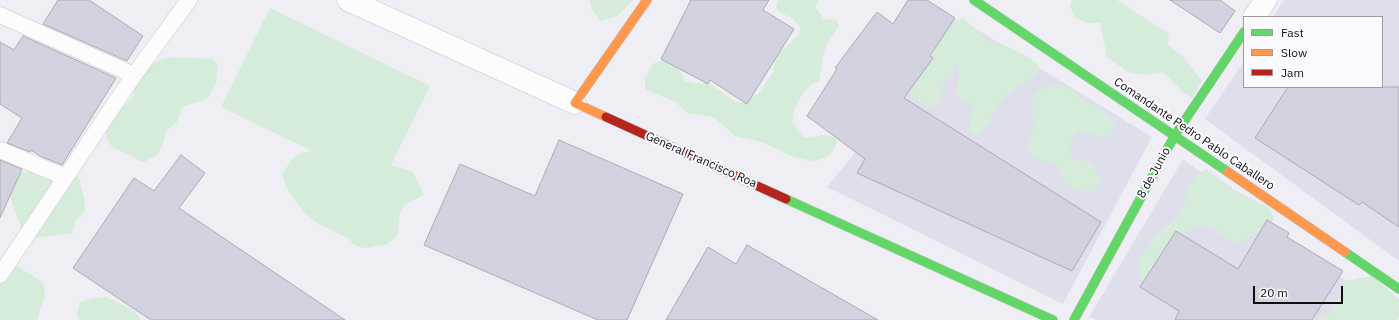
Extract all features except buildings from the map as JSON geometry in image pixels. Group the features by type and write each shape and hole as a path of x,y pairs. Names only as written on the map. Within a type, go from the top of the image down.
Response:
{"street":[{"name":"General Francisco Roa","path":"348,0 1053,320"},
{"path":"575,103 647,0"},
{"name":"Comandante Pedro Pablo Caballero","path":"974,0 1175,135 1399,289"},
{"path":"1255,16 1266,0"},
{"name":"8 de Junio","path":"1074,320 1175,135 1243,33"}],"lane":[{"path":"0,274 134,74 188,0"},
{"path":"0,15 134,74"},
{"path":"0,150 65,177"}],"shaded area":[{"path":"1284,0 1399,0 1399,261 1205,119 1243,62 1243,88 1383,88 1383,16 1274,16"},
{"path":"963,21 1152,137 1063,304 827,187"},
{"path":"1183,159 1398,320 1096,320 1089,317"}],"green space":[{"path":"589,0 633,0 617,16 601,21 592,10"},
{"path":"778,0 818,0 815,7 824,19 836,20 839,26 827,43 823,56 819,82 811,85 801,96 794,110 792,123 804,138 825,135 836,138 837,143 833,151 826,158 812,161 793,157 762,142 735,136 713,117 688,113 674,101 648,91 645,88 645,79 652,64 667,59 679,69 685,81 700,84 709,83 736,102 743,102 758,94 773,72 775,57 799,35 800,27 792,18 779,12 776,8"},
{"path":"1072,0 1117,0 1169,34 1168,45 1183,57 1202,81 1192,98 1184,93 1163,72 1145,75 1128,72 1107,57 1100,23 1088,23 1075,18 1070,6"},
{"path":"270,8 430,86 391,165 413,172 424,195 404,206 400,212 398,235 387,244 367,248 359,247 353,244 349,239 315,222 304,212 287,189 282,174 293,158 299,154 312,151 221,107"},
{"path":"963,18 987,40 1004,45 1027,56 1037,64 1040,71 1031,79 1019,85 998,104 990,122 977,135 970,132 970,118 975,105 963,102 957,94 959,76 958,64 954,65 953,74 943,84 938,103 931,108 915,99 909,91 907,84 931,57 950,22"},
{"path":"172,57 212,59 218,64 216,84 209,96 204,100 185,106 181,110 177,122 167,130 161,149 157,155 141,162 112,147 106,137 106,131 121,109 134,94 136,82 143,71 159,60"},
{"path":"1066,84 1079,97 1101,109 1114,122 1113,129 1108,136 1097,137 1087,131 1080,130 1073,136 1069,143 1073,158 1091,164 1096,169 1100,181 1094,191 1076,190 1066,184 1057,165 1051,161 1040,161 1030,154 1030,141 1034,125 1032,97 1043,88"},
{"path":"75,165 84,197 85,211 76,221 72,233 34,238 23,232 10,197 14,184 22,172"},
{"path":"1206,169 1238,192 1271,209 1274,219 1269,225 1240,244 1227,239 1209,226 1198,225 1188,230 1147,287 1142,280 1138,263 1152,240 1179,215 1189,188 1197,174"},
{"path":"0,263 18,267 43,282 45,294 37,320 0,320"},
{"path":"1372,276 1399,299 1399,317 1397,320 1319,320 1330,312 1346,281"},
{"path":"106,297 132,309 141,320 79,320 77,314 80,302 93,298"}],"traffic: fast":[{"path":"974,0 1228,172"},
{"path":"1074,320 1175,135 1243,33"},
{"path":"786,199 1053,320"},
{"path":"1345,252 1399,289"}],"traffic: slow":[{"path":"606,117 575,103 647,0"},
{"path":"1228,172 1345,252"}],"traffic: jam":[{"path":"606,117 786,199"}]}
